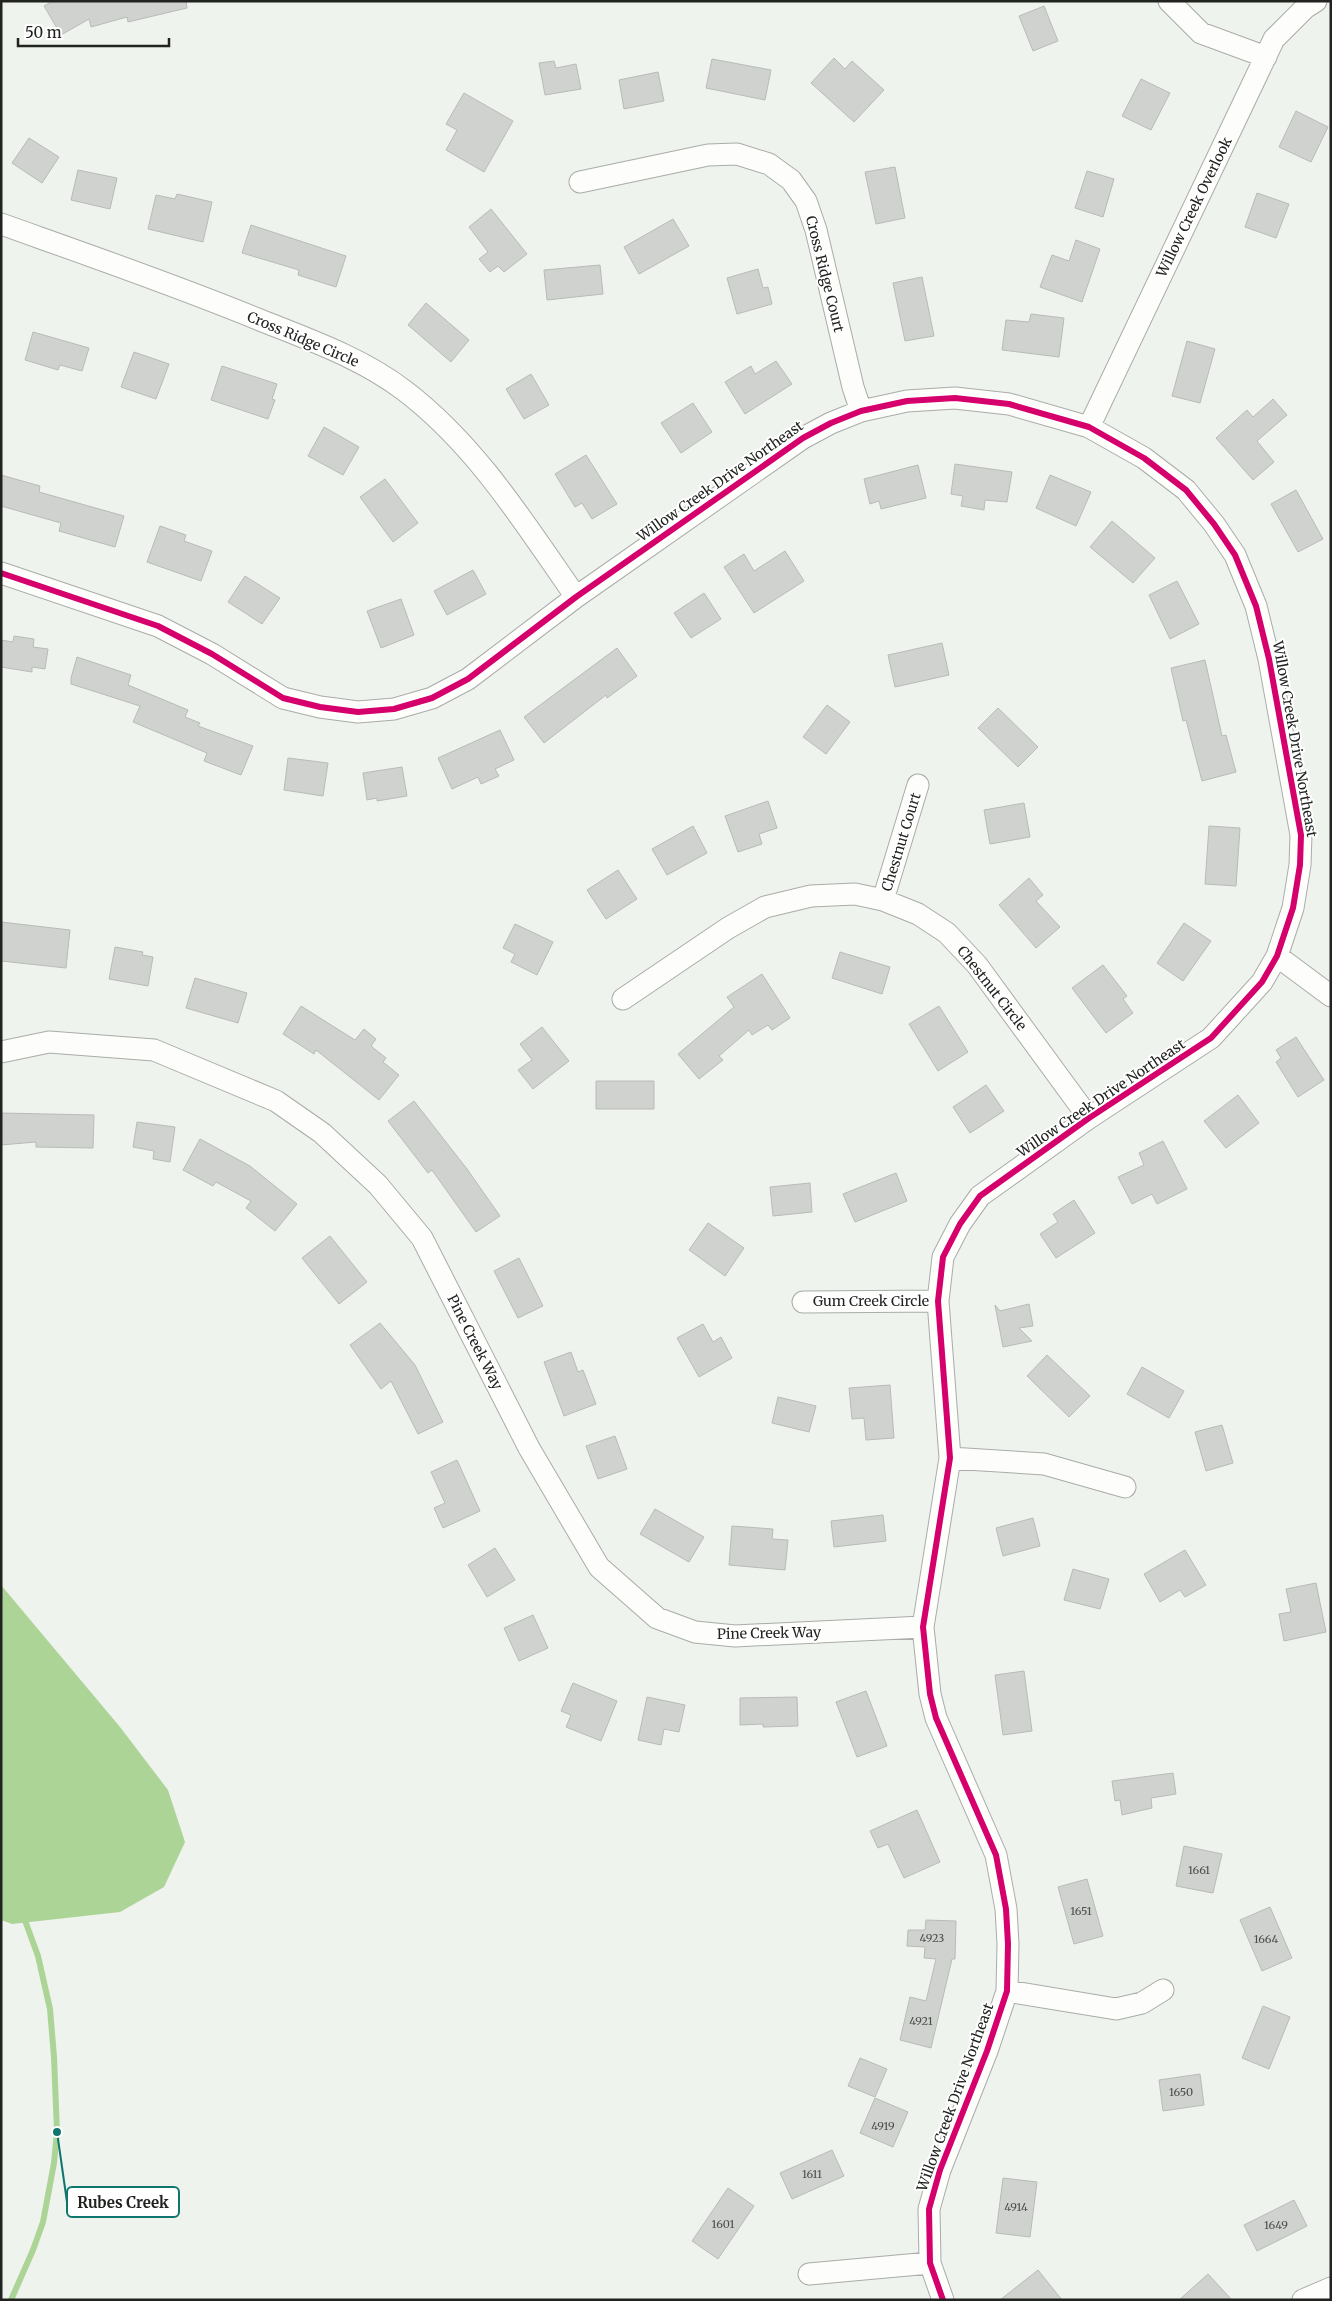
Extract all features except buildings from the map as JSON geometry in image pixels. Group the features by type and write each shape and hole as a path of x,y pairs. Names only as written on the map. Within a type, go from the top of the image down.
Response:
{"street":[{"path":"1170,1 1201,34 1266,57"},
{"name":"Willow Creek Overlook","path":"1089,427 1274,39 1305,8 1316,1"},
{"name":"Cross Ridge Court","path":"580,182 708,155 736,154 769,164 791,180 806,201 816,230 853,386 861,411"},
{"name":"Cross Ridge Circle","path":"1,224 181,288 360,362 383,376 405,391 446,428 486,470 576,597"},
{"name":"Willow Creek Drive Northeast","path":"1,573 158,626 212,654 283,698 320,707 358,712 394,709 432,698 468,679 576,597 803,438 861,411 907,401 955,398 1009,404 1089,427 1144,458 1186,490 1214,524 1235,555 1256,606 1269,659 1301,835 1300,865 1293,908 1277,956 1262,982 1211,1038 1089,1118 980,1196 960,1224 943,1257 938,1301 950,1458 923,1626 930,1694 936,1718 985,1827 1000,1870 1006,1909 1006,1991 987,2051 934,2189 929,2216 930,2263 943,2300"},
{"name":"Chestnut Court","path":"883,900 918,785"},
{"name":"Chestnut Circle","path":"623,999 728,928 765,908 811,896 855,894 883,900 918,914 947,933 988,980 1089,1118"},
{"path":"1277,956 1331,996"},
{"name":"Pine Creek Way","path":"1,1052 49,1042 154,1050 276,1101 322,1133 378,1185 422,1238 529,1448 599,1567 657,1618 695,1632 735,1636 923,1626"},
{"name":"Gum Creek Circle","path":"803,1302 938,1301"},
{"path":"950,1458 1044,1464 1125,1488"},
{"path":"1006,1991 1116,2008 1142,2002 1163,1990"},
{"path":"809,2274 930,2263"},
{"path":"1303,2300 1331,2288"}],"shaded area":[{"path":"1,1585 120,1727 168,1790 185,1842 164,1887 120,1912 12,1924 1,1920"}],"waterway":[{"path":"11,2300 43,2222 54,2163 57,2132 50,2009 38,1956 23,1915"}],"cycle path":[{"path":"1,573 158,626 212,654 283,698 320,707 358,712 394,709 432,698 468,679 576,597 803,438 831,423 861,411 907,401 955,398 1009,404 1089,427 1144,458 1186,490 1214,524 1235,555 1256,606 1269,659 1301,835 1300,865 1293,908 1277,956 1262,982 1211,1038 1089,1118 980,1196 960,1224 943,1257 938,1301 950,1458 923,1627 930,1694 936,1718 996,1855 1006,1909 1008,1944 1007,1991 987,2051 940,2170 929,2209 930,2263 943,2300"}],"place":[{"name":"Rubes Creek","path":"57,2132"}]}
